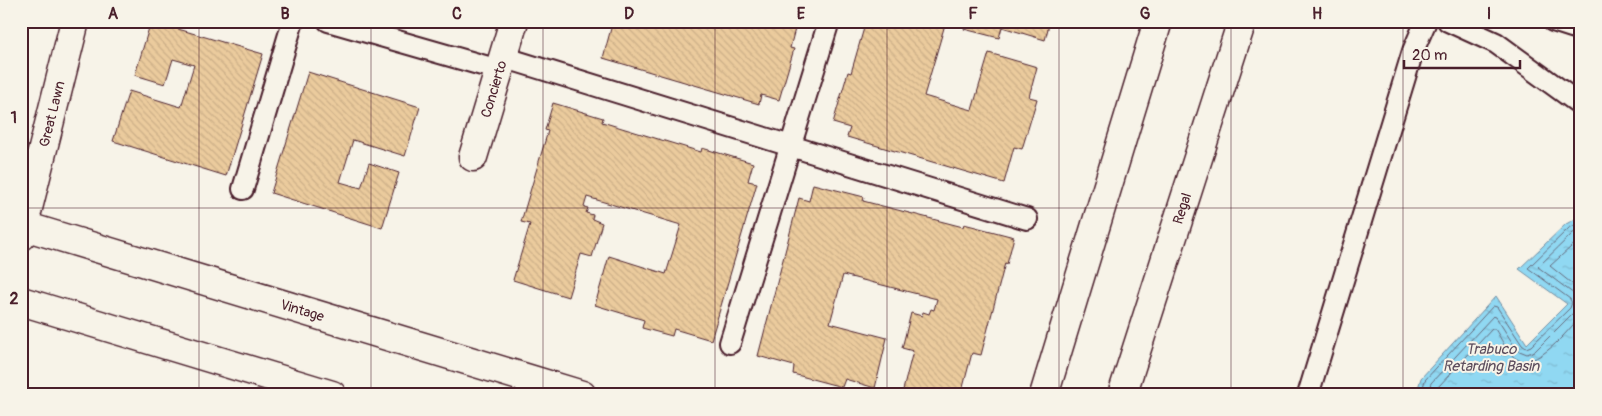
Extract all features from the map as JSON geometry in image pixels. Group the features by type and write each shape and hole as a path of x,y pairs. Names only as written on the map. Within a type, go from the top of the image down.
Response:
{"street":[{"name":"Great Lawn","path":"22,229 75,21"},
{"name":"Concierto","path":"473,157 514,21"},
{"path":"1044,395 1158,21"},
{"name":"Regal","path":"1122,395 1242,21"},
{"name":"Vintage","path":"22,229 582,395"},
{"path":"21,301 332,395"}],"lane":[{"path":"243,189 293,21"},
{"path":"328,21 501,63 791,146 1027,219"},
{"path":"730,342 829,21"},
{"path":"1308,395 1412,51 1426,21"},
{"path":"1448,21 1496,43 1581,105"},
{"path":"1553,21 1581,30"}],"water":[{"name":"Trabuco Retarding Basin","path":"1581,216 1581,395 1416,395 1421,378 1496,296 1527,344 1567,304 1519,269 1566,224"}],"building":[{"path":"151,21 263,54 226,176 113,141 129,91 181,107 194,65 173,59 165,84 135,75"},
{"path":"613,21 695,21 716,28 718,21 797,21 790,48 794,49 779,100 761,95 759,104 603,58"},
{"path":"866,21 946,21 924,96 972,110 989,53 1037,67 1029,97 1037,99 1022,149 1014,147 1004,183 847,137 850,128 833,123 848,72 851,73"},
{"path":"966,21 1050,21 1045,40 1002,27 999,38 964,29"},
{"path":"308,72 420,107 405,156 353,140 340,182 361,188 369,163 399,173 382,228 271,193"},
{"path":"553,103 603,118 602,122 701,152 702,148 753,163 748,181 757,183 711,340 674,329 672,336 642,328 644,320 595,305 609,256 666,274 681,225 587,197 584,207 588,208 586,213 593,215 592,219 602,223 592,257 581,254 568,297 513,280 530,224 521,222 548,131 545,130"},
{"path":"813,184 864,197 863,201 963,227 964,224 1014,237 1007,264 1005,263 981,355 972,353 961,395 902,394 913,351 902,348 911,313 922,316 923,312 929,314 931,309 934,310 937,299 843,275 830,323 887,338 875,388 845,379 842,387 793,374 794,366 758,356 799,198 809,201"}]}
